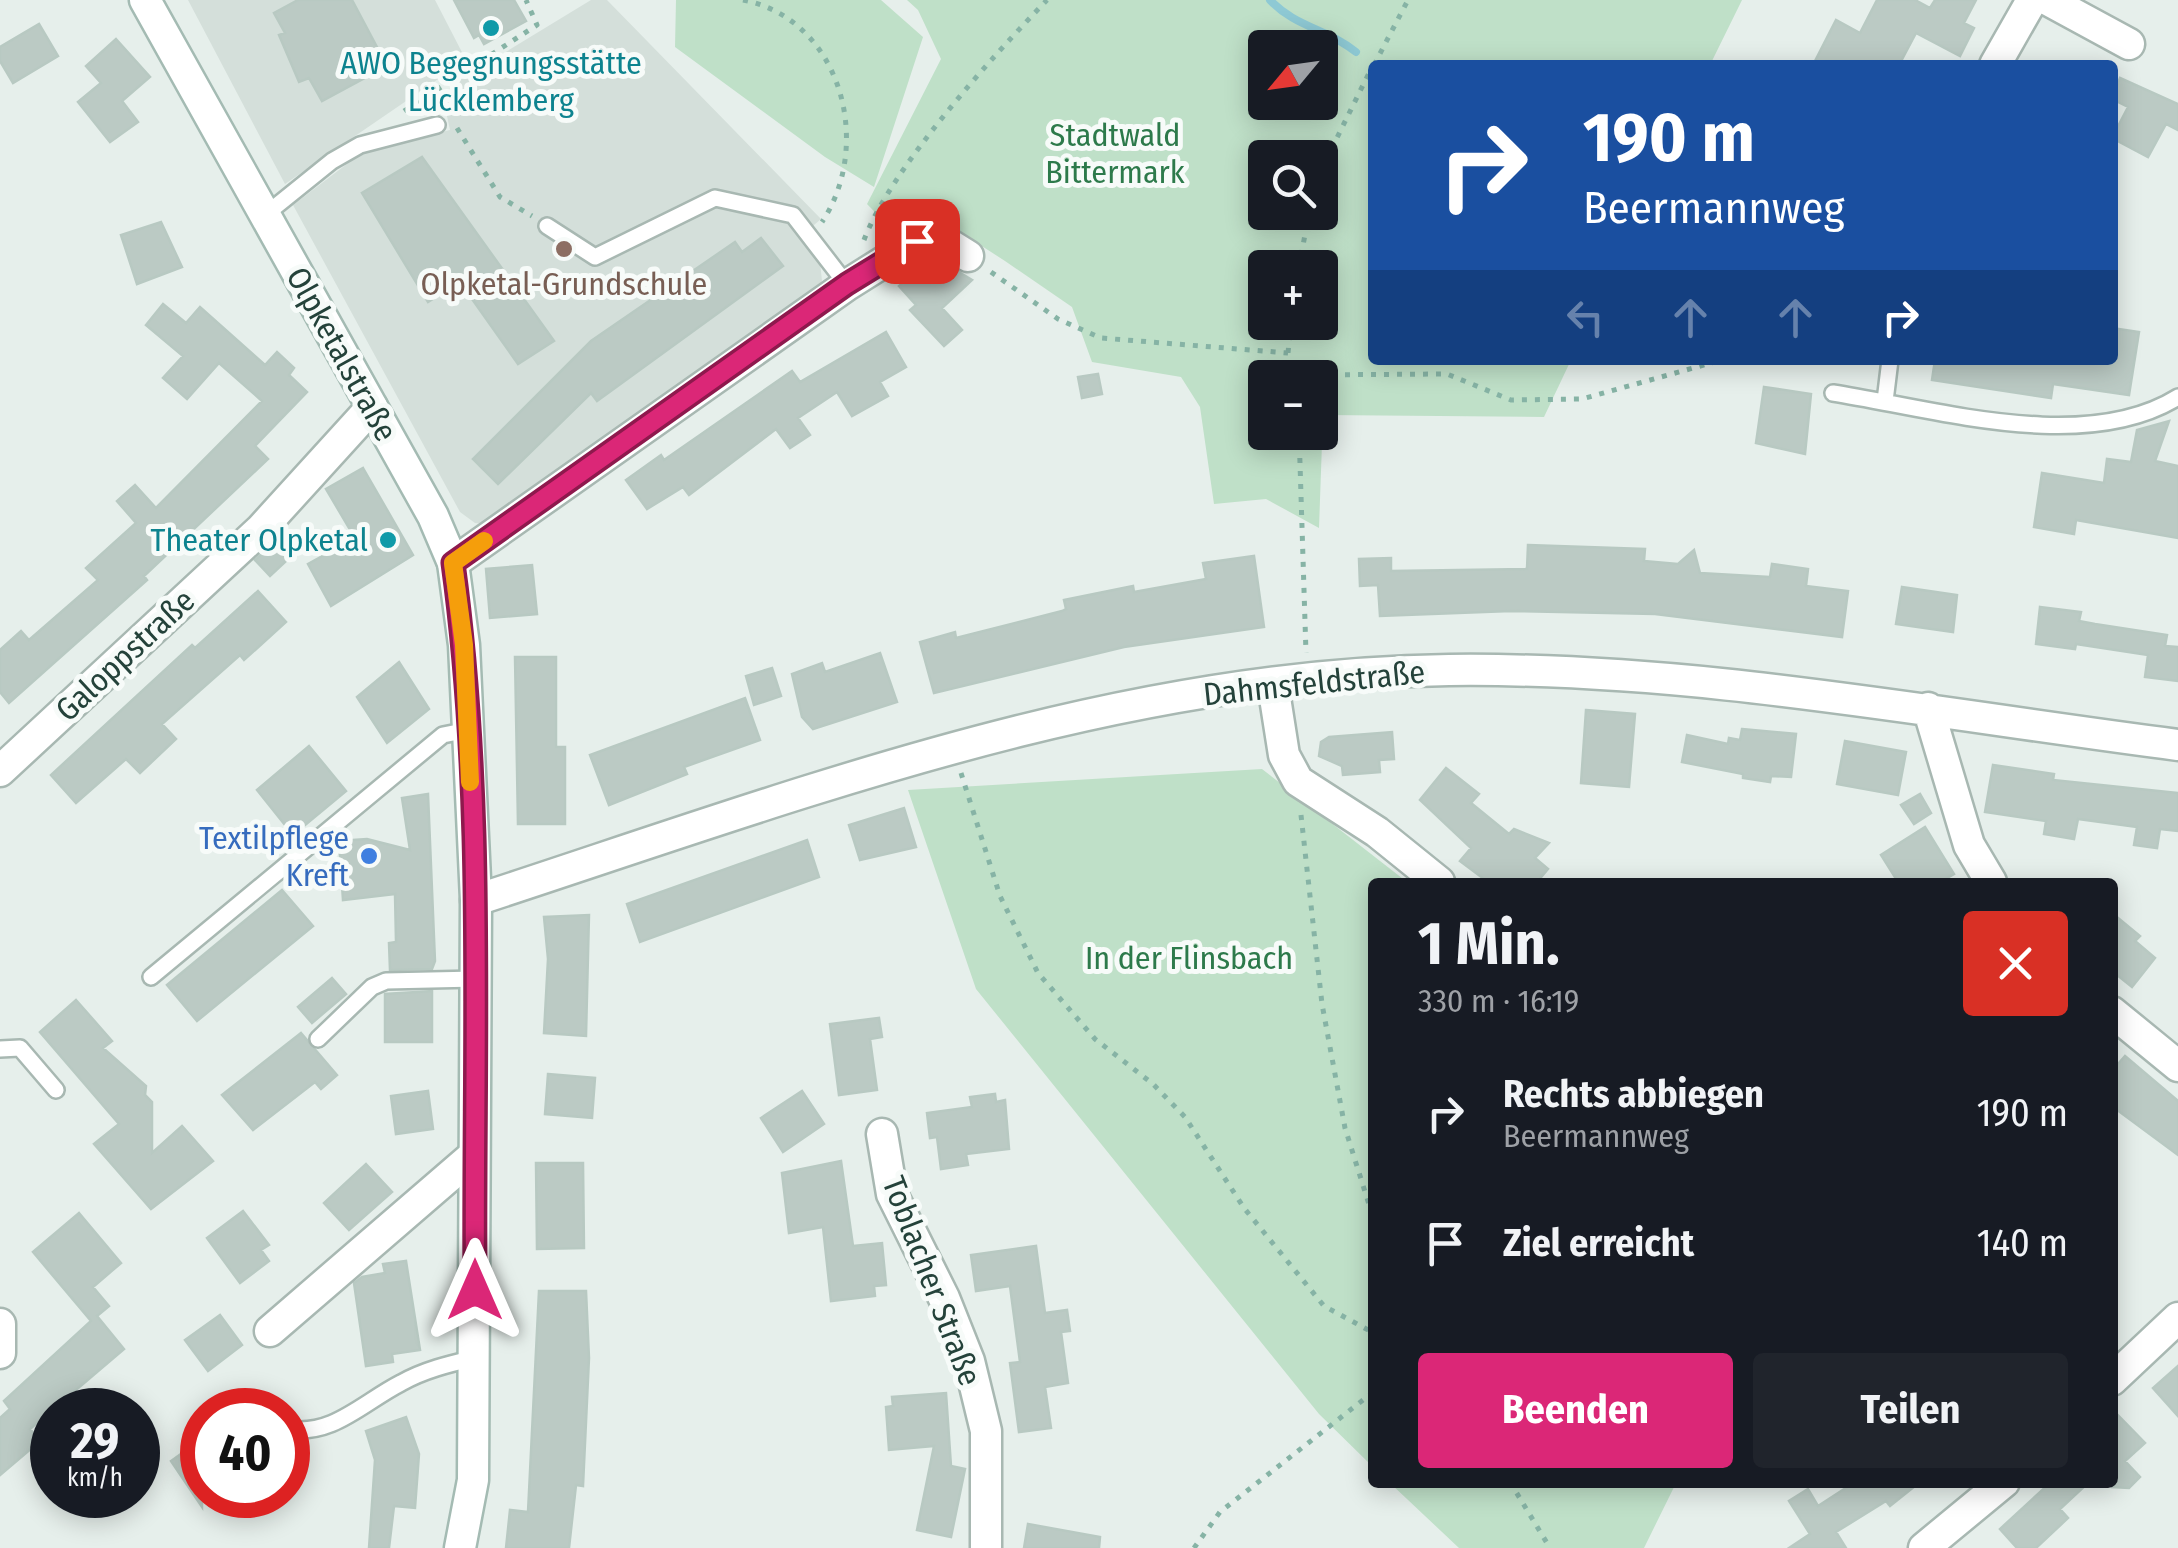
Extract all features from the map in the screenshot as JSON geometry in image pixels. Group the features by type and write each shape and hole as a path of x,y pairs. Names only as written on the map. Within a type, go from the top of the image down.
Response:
{"street":[{"name":"Olpketalstraße","path":"146,0 433,516 453,563 464,645 476,900 473,1480 460,1548"},
{"path":"1998,60 2032,0"},
{"path":"2048,0 2129,44"},
{"path":"453,563 847,284 917,241 944,241 968,256"},
{"name":"Galoppstraße","path":"0,771 261,529 372,407"},
{"name":"Dahmsfeldstraße","path":"476,900 952,746 1156,700 1309,680 1447,670 1646,676 1762,685 2178,745"},
{"path":"1274,685 1284,756 1298,781 1376,832 1434,878"},
{"path":"1928,708 1970,845 1989,878"},
{"path":"2118,1017 2178,1066"},
{"name":"Toblacher Straße","path":"882,1134 892,1194 944,1298 969,1361 986,1431 986,1548"},
{"path":"270,1330 474,1155"},
{"path":"2118,1374 2178,1318"},
{"path":"0,1324 0,1354"},
{"path":"1924,1548 1997,1488"}],"lane":[{"path":"265,216 332,161 360,145 442,124"},
{"path":"544,223 594,257 715,198 793,215 847,284"},
{"path":"1884,401 1889,365"},
{"path":"1833,393 2049,426 2114,423 2178,397"},
{"path":"151,977 443,735 468,730"},
{"path":"318,1039 372,987 386,981 476,979"},
{"path":"0,1048 20,1048 56,1090"},
{"path":"310,1432 333,1425 401,1382 436,1367 475,1358"}],"path":[{"path":"392,136 410,104 538,26 526,0"},
{"path":"743,0 775,10 793,23 822,54 841,93 849,139 846,160 829,212 812,237"},
{"path":"847,284 873,214 996,52 1047,0"},
{"path":"1376,60 1408,0"},
{"path":"1336,140 1368,76"},
{"path":"442,124 452,121 500,197 544,223"},
{"path":"968,256 1058,319 1101,338 1288,353"},
{"path":"1289,340 1290,360"},
{"path":"1338,375 1447,374 1511,400 1582,399 1704,365"},
{"path":"1299,450 1309,680"},
{"path":"952,746 1000,896 1038,974 1095,1039 1154,1084 1185,1117 1244,1208 1324,1306 1368,1330"},
{"path":"1298,781 1322,1004 1345,1128 1368,1201"},
{"path":"1194,1548 1220,1512 1368,1396"},
{"path":"1514,1488 1550,1548"}],"shaded area":[{"path":"188,0 435,0 466,60 285,184"},
{"name":"Olpketal-Grundschule","path":"591,0 607,0 821,219 800,237 820,262 822,281 817,289 484,524 475,523 460,512 293,205 364,151 450,130 444,102 450,86"}],"green space":[{"path":"676,0 881,0 923,37 874,187 825,157 675,47"},
{"name":"Stadtwald Bittermark","path":"907,0 1742,0 1712,60 1368,60 1368,365 1569,365 1544,417 1338,415 1338,360 1248,360 1248,450 1322,450 1319,528 1266,499 1214,504 1200,407 1181,377 1092,362 1072,307 957,230 896,234 867,204 941,59 918,10"},
{"name":"In der Flinsbach","path":"1262,769 1402,878 1368,878 1368,1462 1319,1414 976,989 908,790"},
{"path":"1395,1488 1674,1488 1644,1548 1459,1548"}],"building":[{"path":"298,0 352,0 387,66 322,101 309,78 299,82 279,35 285,33 274,13"},
{"name":"AWO Begegnungsstätte Lücklemberg","path":"454,0 514,0 526,21 484,44 479,35 474,38"},
{"path":"1877,0 1915,0 1930,8 1935,0 1976,0 1964,23 1974,28 1960,56 1916,33 1902,60 1816,60 1836,20 1860,33"},
{"path":"39,24 58,56 13,83 0,61 0,47"},
{"path":"116,39 150,77 122,101 138,122 110,142 78,102 101,83 86,66"},
{"path":"2120,78 2178,104 2178,130 2166,124 2148,157 2118,141 2118,126 2128,107 2118,102"},
{"path":"422,157 554,341 518,364 460,282 428,302 362,193"},
{"path":"161,222 182,267 137,284 121,235"},
{"path":"761,238 783,266 597,401 591,393 498,484 473,459 591,341 735,242 742,252"},
{"path":"928,260 939,260 972,280 942,308 962,330 944,346 910,310 916,305 899,286"},
{"path":"163,304 186,323 200,307 265,365 277,352 294,368 289,375 307,392 255,446 268,459 144,576 147,580 9,703 0,692 0,650 21,631 29,640 98,580 86,568 136,523 117,501 135,485 156,508 262,401 219,363 187,399 163,378 183,356 146,325"},
{"path":"2118,329 2139,332 2129,395 2053,384 2051,398 1932,380 1934,365 2118,365"},
{"path":"886,332 906,367 880,382 888,396 852,416 837,392 798,418 810,435 790,448 776,429 689,495 683,487 647,509 626,480 661,455 664,460 792,371 800,382"},
{"path":"1098,374 1102,394 1082,398 1078,377"},
{"path":"1764,387 1811,394 1805,454 1756,443"},
{"path":"2169,421 2155,461 2178,466 2178,538 2076,520 2074,534 2034,527 2042,473 2104,483 2107,459 2131,462 2137,430"},
{"path":"363,468 413,555 331,606 308,564 355,538 326,489"},
{"path":"284,533 299,549 270,576 255,560"},
{"path":"1528,545 1645,549 1644,561 1678,564 1694,550 1700,573 1770,577 1772,564 1808,569 1806,586 1848,591 1842,637 1655,614 1511,611 1380,616 1378,585 1360,586 1359,559 1391,558 1391,571 1527,569"},
{"path":"1254,556 1264,627 1124,647 934,693 920,642 955,632 956,638 1062,611 1066,609 1064,600 1133,586 1134,592 1206,579 1203,563"},
{"path":"532,565 537,614 490,618 486,569"},
{"path":"1902,587 1957,595 1953,632 1896,624"},
{"path":"258,591 286,622 244,660 240,655 162,724 176,739 140,773 126,759 76,803 51,775 192,645 195,648"},
{"path":"2040,607 2081,612 2079,621 2167,635 2165,646 2178,647 2178,681 2145,677 2148,655 2076,644 2075,649 2036,644"},
{"path":"880,653 897,702 813,729 802,717 792,674 822,663 825,672"},
{"path":"515,657 556,657 556,747 565,747 565,824 518,824"},
{"path":"399,662 429,709 387,743 357,697"},
{"path":"772,668 781,696 754,705 746,676"},
{"path":"745,698 760,740 684,767 687,774 609,805 590,755"},
{"path":"1586,710 1635,714 1629,787 1581,783"},
{"path":"1742,729 1796,734 1791,777 1771,776 1770,782 1682,762 1687,735 1728,744 1729,738 1740,740"},
{"path":"1392,732 1394,759 1379,760 1380,772 1343,775 1342,766 1319,756 1321,742 1329,737"},
{"path":"1845,741 1906,752 1898,795 1837,784"},
{"path":"309,746 346,791 293,835 257,790"},
{"path":"1993,765 2054,774 2053,780 2178,793 2178,831 2160,829 2157,848 2134,845 2137,827 2078,819 2074,839 2044,834 2046,821 1985,812"},
{"path":"1446,768 1479,794 1471,803 1509,834 1514,829 1549,843 1535,858 1548,869 1540,878 1483,878 1460,861 1471,848 1420,800"},
{"path":"428,794 435,961 432,969 390,970 389,943 396,942 395,894 343,900 339,841 367,839 410,850 402,798"},
{"path":"1920,794 1931,813 1914,824 1901,805"},
{"path":"904,808 916,847 860,860 849,825"},
{"path":"1925,827 1954,874 1947,878 1895,878 1881,855"},
{"path":"807,840 819,877 640,942 627,904"},
{"path":"282,890 313,926 197,1021 167,985"},
{"path":"589,915 586,1036 544,1033 548,959 544,917"},
{"path":"2118,918 2140,936 2135,941 2155,958 2132,987 2118,976"},
{"path":"332,978 346,994 312,1023 298,1007"},
{"path":"432,991 432,1042 385,1042 385,994"},
{"path":"76,1000 112,1041 103,1048 146,1086 145,1095 152,1102 152,1153 182,1126 213,1161 151,1209 94,1144 119,1124 40,1032"},
{"path":"879,1018 882,1037 870,1039 877,1090 839,1095 830,1024"},
{"path":"301,1033 337,1075 321,1089 315,1082 253,1130 222,1095"},
{"path":"2125,1056 2178,1101 2178,1155 2118,1110 2118,1064"},
{"path":"548,1074 595,1078 592,1118 545,1114"},
{"path":"428,1091 433,1129 396,1134 391,1096"},
{"path":"802,1091 824,1124 783,1152 761,1118"},
{"path":"995,1094 996,1102 1005,1100 1009,1149 966,1154 968,1165 941,1169 937,1137 930,1138 927,1113 972,1107 970,1097"},
{"path":"841,1161 853,1246 882,1243 886,1285 874,1286 875,1296 831,1301 823,1227 789,1233 782,1173"},
{"path":"536,1163 583,1163 584,1248 537,1249"},
{"path":"366,1164 392,1192 349,1230 324,1203"},
{"path":"243,1211 269,1245 261,1250 269,1261 240,1283 207,1238"},
{"path":"79,1213 121,1263 93,1287 109,1306 97,1316 124,1349 78,1388 30,1388 30,1450 0,1475 0,1418 10,1409 4,1401 91,1321 33,1252"},
{"path":"1036,1246 1045,1313 1067,1310 1070,1331 1061,1332 1068,1383 1045,1387 1051,1428 1019,1432 1010,1363 1020,1362 1010,1286 976,1291 971,1255"},
{"path":"406,1261 420,1350 392,1354 393,1362 366,1366 354,1283 362,1277 385,1273 383,1264"},
{"path":"539,1291 586,1291 589,1358 583,1486 576,1485 569,1548 506,1548 510,1510 528,1512"},
{"path":"220,1315 242,1345 208,1371 185,1340"},
{"path":"2178,1366 2178,1416 2153,1388"},
{"path":"946,1393 951,1466 965,1469 951,1537 917,1530 934,1446 889,1450 886,1407 893,1406 892,1397"},
{"path":"2118,1415 2145,1443 2125,1461 2140,1477 2129,1488 2118,1487"},
{"path":"406,1417 419,1454 415,1508 394,1506 389,1548 369,1548 375,1460 366,1431"},
{"path":"180,1455 180,1474 171,1461"},
{"path":"1846,1488 1912,1488 1890,1506 1886,1501 1836,1532 1846,1548 1789,1548 1810,1534 1789,1501 1808,1489 1818,1506"},
{"path":"2044,1488 2083,1488 2060,1509 2068,1518 2036,1548 2017,1548 2000,1529"},
{"path":"1028,1524 1100,1537 1099,1548 1024,1548"}],"waterway":[{"path":"1270,0 1290,16 1356,52"}],"slow traffic":[{"path":"470,782 464,645 453,563 484,541"}],"place":[{"name":"AWO Begegnungsstätte Lücklemberg","path":"491,28"},
{"name":"Olpketal-Grundschule","path":"564,249"},
{"name":"Theater Olpketal","path":"388,540"},
{"name":"Textilpflege Kreft","path":"369,856"}],"route":[{"path":"475,1290 476,900 464,645 453,563 847,284 917,241"}]}
